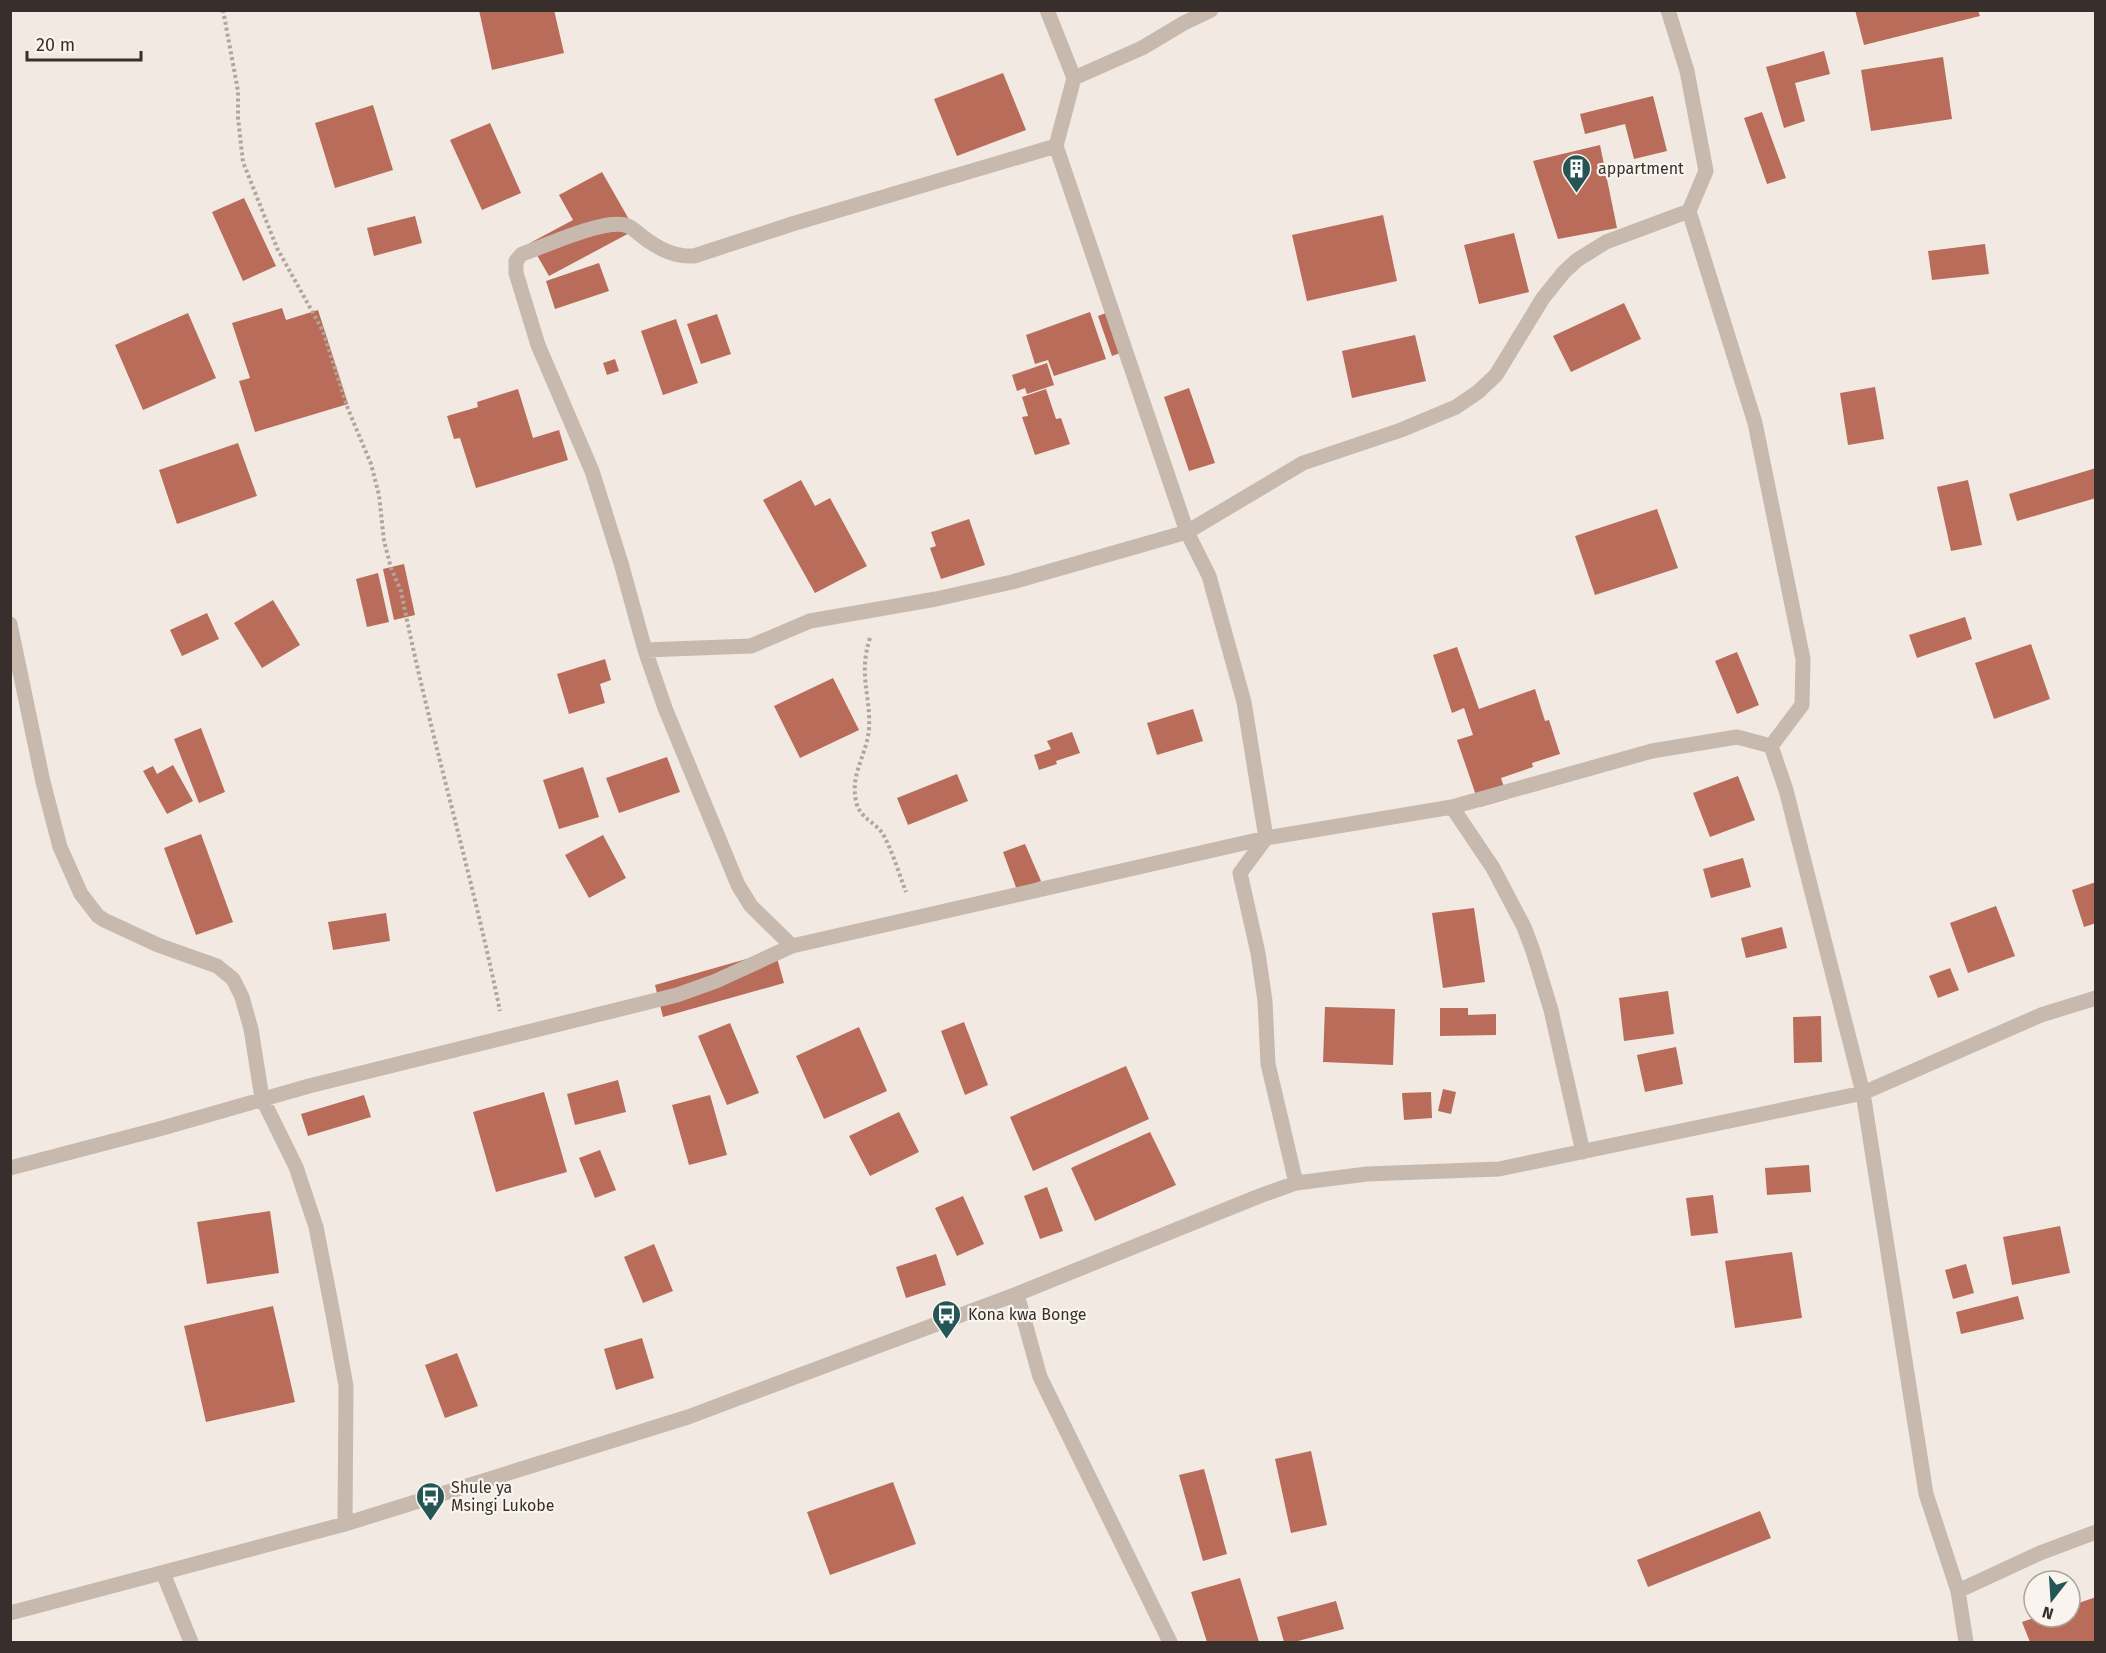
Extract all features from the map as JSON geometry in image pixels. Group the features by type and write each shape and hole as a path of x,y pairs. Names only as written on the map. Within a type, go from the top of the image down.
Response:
{"street":[{"path":"1047,10 1074,78 1056,146 1187,532 1209,576 1244,702 1266,838 1240,873 1260,972 1268,1064 1296,1183"},
{"path":"1074,78 1142,48 1210,10"},
{"path":"1668,10 1687,71 1706,171 1689,211 1755,423 1803,659 1802,705 1771,746"},
{"path":"792,946 751,906 738,885 665,708 645,650 592,471 538,345 516,273 516,261 522,254 600,226 616,223 629,226 665,251 682,256 694,256 792,224 1056,146"},
{"path":"645,650 751,645 810,621 936,599 1012,582 1187,532 1303,463 1401,430 1456,407 1478,392 1496,375 1542,298 1577,260 1605,242 1689,211"},
{"path":"10,624 52,820 60,847 81,894 98,916 104,920 158,945 216,966 229,975 242,997 262,1098 296,1167 316,1227 331,1303 346,1386 345,1524"},
{"path":"10,1168 159,1129 262,1098 677,995 716,981 792,946 1266,838 1452,807 1689,744 1737,737 1771,746"},
{"path":"1771,746 1786,790 1863,1093 1926,1494 1958,1591 1966,1642"},
{"path":"1452,807 1493,868 1524,927 1544,982 1584,1152"},
{"path":"10,1613 345,1524 688,1417 1017,1294 1296,1183 1367,1174 1499,1169 1863,1093 2041,1015 2096,998"},
{"path":"1017,1294 1041,1377 1170,1642"},
{"path":"1958,1591 2040,1553 2096,1532"},
{"path":"163,1574 191,1642"}],"path":[{"path":"223,10 238,91 238,118 243,162 277,248 323,331 348,409 371,464 379,495 384,541 391,568 402,591 421,689 483,929 506,1038"},
{"path":"872,633 864,673 869,732 855,780 856,801 861,814 883,834 916,918"}],"building":[{"path":"479,10 554,10 564,53 492,70"},
{"path":"1855,10 1978,10 1980,16 1864,45"},
{"path":"1824,51 1830,74 1795,83 1805,121 1784,128 1766,67"},
{"path":"1943,57 1952,119 1871,131 1861,70"},
{"path":"1003,73 1026,130 957,156 934,99"},
{"path":"1653,96 1667,151 1634,159 1625,124 1585,134 1580,114"},
{"path":"373,105 393,170 335,188 315,123"},
{"path":"1762,112 1786,178 1767,184 1744,118"},
{"path":"490,123 521,193 482,210 450,140"},
{"name":"appartment","path":"1600,145 1617,228 1558,239 1533,161"},
{"path":"602,172 635,230 549,276 530,243 573,220 559,195"},
{"path":"244,198 276,266 243,281 212,212"},
{"path":"1383,215 1397,281 1307,301 1292,235"},
{"path":"415,216 422,243 374,256 367,228"},
{"path":"1514,233 1529,292 1479,304 1464,245"},
{"path":"1985,244 1989,274 1932,280 1928,251"},
{"path":"599,263 609,291 555,309 546,281"},
{"path":"1624,303 1641,339 1571,372 1553,336"},
{"path":"282,308 286,320 318,310 348,404 255,432 239,381 250,378 232,323"},
{"path":"1090,312 1106,359 1054,376 1048,360 1035,364 1026,335"},
{"path":"188,313 216,378 143,410 115,345"},
{"path":"1106,313 1120,353 1112,356 1098,316"},
{"path":"717,314 731,354 701,364 687,324"},
{"path":"676,319 698,383 663,395 641,331"},
{"path":"1415,335 1426,381 1352,398 1342,351"},
{"path":"615,359 619,371 607,375 603,363"},
{"path":"1047,363 1054,385 1027,394 1025,388 1017,391 1012,375"},
{"path":"1875,387 1884,439 1848,445 1840,393"},
{"path":"1189,388 1215,463 1189,471 1164,397"},
{"path":"518,389 533,438 559,430 568,460 476,488 460,438 454,439 447,416 478,407 477,402"},
{"path":"1046,389 1056,419 1061,418 1070,444 1035,455 1022,417 1028,416 1022,397"},
{"path":"238,443 257,496 177,524 159,470"},
{"path":"2096,468 2096,498 2017,521 2009,494"},
{"path":"801,480 815,506 830,498 867,566 815,593 763,500"},
{"path":"1968,480 1982,545 1951,551 1937,487"},
{"path":"1657,509 1678,568 1595,595 1575,536"},
{"path":"969,519 985,565 941,579 930,548 936,546 931,532"},
{"path":"404,564 415,615 394,620 383,569"},
{"path":"378,573 389,622 367,627 356,579"},
{"path":"273,600 300,645 262,668 234,623"},
{"path":"207,613 219,639 182,656 170,630"},
{"path":"1965,617 1972,639 1917,658 1909,635"},
{"path":"2031,644 2050,699 1994,719 1975,663"},
{"path":"1457,647 1479,709 1535,689 1545,721 1549,720 1560,754 1532,763 1533,767 1501,778 1508,799 1480,807 1457,740 1473,735 1464,708 1452,713 1433,655"},
{"path":"1737,652 1759,705 1737,714 1715,661"},
{"path":"605,659 611,680 600,684 605,703 569,714 557,674"},
{"path":"833,678 859,730 800,758 774,706"},
{"path":"1193,709 1203,741 1157,755 1147,723"},
{"path":"201,728 225,792 199,803 174,739"},
{"path":"1072,732 1080,753 1056,761 1057,764 1039,770 1034,755 1051,749 1047,741"},
{"path":"667,757 680,792 619,813 606,778"},
{"path":"173,765 193,801 167,814 143,771 153,766 157,774"},
{"path":"583,767 599,817 559,829 543,780"},
{"path":"957,774 968,801 908,825 897,798"},
{"path":"1738,776 1755,820 1710,837 1693,793"},
{"path":"201,834 233,922 196,935 164,848"},
{"path":"603,835 626,878 589,898 565,855"},
{"path":"1025,844 1041,881 1017,890 1003,852"},
{"path":"1743,858 1751,887 1711,898 1703,869"},
{"path":"2096,882 2096,923 2084,927 2072,890"},
{"path":"1996,906 2015,956 1968,973 1950,923"},
{"path":"1474,908 1485,982 1443,988 1432,913"},
{"path":"386,913 390,941 333,950 328,922"},
{"path":"1782,927 1787,948 1746,958 1741,938"},
{"path":"775,951 784,983 663,1017 655,985"},
{"path":"1950,968 1959,990 1938,998 1929,976"},
{"path":"1668,991 1674,1034 1624,1041 1619,998"},
{"path":"1325,1007 1395,1009 1393,1065 1323,1062"},
{"path":"1440,1008 1468,1008 1468,1015 1496,1014 1496,1035 1440,1036"},
{"path":"1821,1016 1822,1062 1794,1063 1793,1017"},
{"path":"964,1022 988,1085 965,1095 941,1031"},
{"path":"730,1023 759,1093 727,1105 698,1036"},
{"path":"859,1027 887,1091 824,1119 796,1056"},
{"path":"1676,1047 1683,1084 1645,1092 1637,1055"},
{"path":"1126,1066 1149,1119 1033,1171 1010,1117"},
{"path":"618,1080 626,1112 575,1125 567,1094"},
{"path":"1443,1089 1456,1092 1451,1114 1438,1111"},
{"path":"544,1092 567,1172 496,1192 473,1112"},
{"path":"1431,1092 1432,1118 1404,1120 1402,1093"},
{"path":"364,1095 371,1117 308,1136 301,1114"},
{"path":"710,1095 727,1155 689,1165 672,1105"},
{"path":"899,1112 919,1152 870,1176 849,1136"},
{"path":"1150,1132 1176,1185 1095,1221 1071,1168"},
{"path":"600,1150 616,1190 595,1198 579,1158"},
{"path":"1809,1165 1811,1192 1767,1195 1765,1168"},
{"path":"1047,1187 1063,1231 1040,1239 1024,1196"},
{"path":"1713,1195 1718,1233 1691,1236 1686,1198"},
{"path":"963,1196 984,1244 957,1256 935,1208"},
{"path":"270,1211 279,1273 207,1284 197,1222"},
{"path":"2060,1226 2070,1273 2012,1285 2003,1237"},
{"path":"654,1244 673,1291 643,1303 624,1257"},
{"path":"1792,1252 1802,1318 1735,1328 1725,1261"},
{"path":"936,1254 946,1285 906,1298 896,1267"},
{"path":"1966,1264 1974,1293 1953,1299 1945,1270"},
{"path":"2018,1296 2024,1319 1961,1334 1956,1312"},
{"path":"273,1306 295,1402 206,1422 184,1326"},
{"path":"642,1338 654,1378 616,1390 604,1349"},
{"path":"457,1353 478,1406 445,1418 425,1365"},
{"path":"1311,1451 1327,1525 1291,1533 1275,1459"},
{"path":"1204,1469 1227,1554 1203,1561 1179,1475"},
{"path":"893,1482 916,1544 830,1575 807,1512"},
{"path":"1760,1511 1771,1538 1648,1587 1637,1560"},
{"path":"1240,1578 1259,1642 1207,1642 1191,1592"},
{"path":"2096,1597 2096,1642 2030,1642 2025,1629 2082,1629 2082,1602"},
{"path":"1336,1601 1344,1629 1294,1642 1284,1642 1277,1617"}],"place":[{"name":"appartment","path":"1577,194"},
{"name":"Kona kwa Bonge","path":"947,1340"},
{"name":"Shule ya Msingi Lukobe","path":"430,1522"}]}
